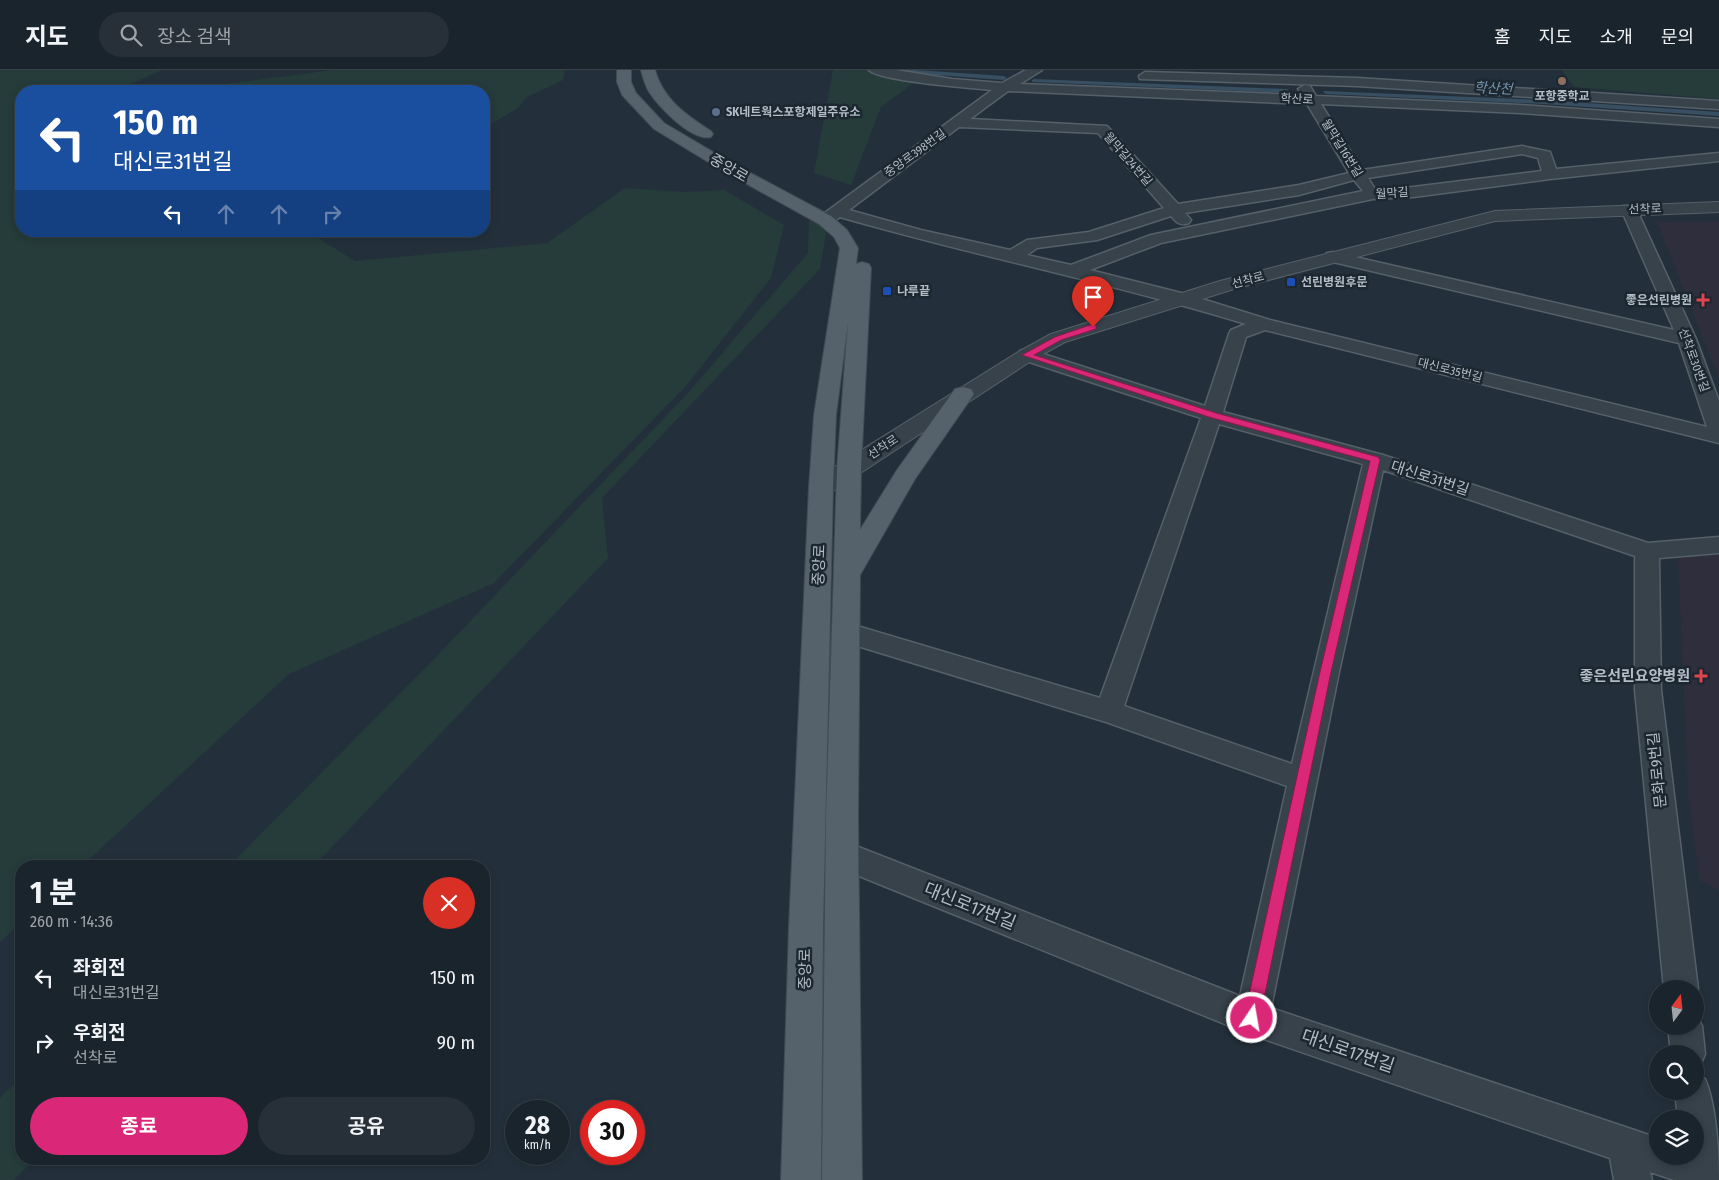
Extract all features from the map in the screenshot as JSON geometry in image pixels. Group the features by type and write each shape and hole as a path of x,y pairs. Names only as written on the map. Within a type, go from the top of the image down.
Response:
{"main road":[{"name":"중앙로","path":"624,70 624,82 629,95 659,126 724,165 831,216 861,228 865,243 849,469 842,818 842,1180"},
{"name":"중앙로","path":"648,70 650,80 660,97 679,117 716,142"},
{"name":"중앙로","path":"732,152 831,216 849,248 826,415 821,487 806,927 801,1180"},
{"path":"848,572 905,476 934,433 964,394"}],"street":[{"name":"학산로","path":"875,70 910,78 1005,87 1313,100 1657,118 1719,124"},
{"path":"1003,72 1051,74"},
{"name":"중앙로398번길","path":"831,216 1005,87 1033,72"},
{"name":"학산로","path":"1130,76 1295,75 1719,105"},
{"name":"월막길16번길","path":"1295,75 1313,100 1358,175 1373,194"},
{"name":"월막길24번길","path":"956,123 1102,129 1192,230"},
{"path":"1014,256 1033,244 1091,237 1174,210 1299,190 1358,175 1522,150 1545,154 1550,174"},
{"name":"월막길","path":"1072,271 1157,239 1192,230 1373,194 1413,192 1550,174 1719,157"},
{"name":"선착로","path":"821,487 1026,355 1058,338 1183,299 1464,222 1496,216 1629,209 1719,207"},
{"name":"선착로30번길","path":"1629,209 1687,339 1719,430"},
{"name":"대신로35번길","path":"831,216 1014,256 1183,299 1264,324 1719,436"},
{"path":"1333,257 1687,339"},
{"path":"1109,712 1212,415 1238,334 1264,324"},
{"name":"대신로31번길","path":"1026,355 1212,415 1375,460 1647,551 1719,545"},
{"path":"1252,1018 1326,672 1375,460"},
{"name":"문화로9번길","path":"1647,551 1648,690 1680,980"},
{"path":"847,633 1109,712 1304,780"},
{"name":"대신로17번길","path":"843,855 1252,1018 1629,1164 1710,1174"},
{"path":"1694,1100 1710,1174"}],"shaded area":[{"name":"좋은선린병원","path":"1719,221 1719,378 1657,222"},
{"name":"좋은선린요양병원","path":"1719,548 1719,890 1699,880 1688,794 1678,559"}],"green space":[{"path":"0,70 162,70 128,85 15,85 15,237 317,237 355,261 547,243 625,188 685,192 724,190 784,225 771,278 685,387 494,583 289,674 88,860 15,860 15,928 0,942"},
{"path":"333,70 565,70 563,80 527,97 518,108 490,124 490,85 222,85"},
{"path":"833,70 875,70 919,79 881,107 851,185 814,173"},
{"path":"1562,70 1719,70 1719,99 1574,87"},
{"path":"809,220 827,228 820,269 602,498 608,558 320,860 235,860 433,660 688,393 808,253"},
{"path":"15,1083 15,1165 28,1165 14,1180 0,1180 0,1098"}],"waterway":[{"path":"895,70 1004,78"},
{"name":"학산천","path":"1034,81 1287,91"},
{"name":"학산천","path":"1326,92 1543,102 1719,114"}],"place":[{"name":"포항중학교","path":"1562,81"},
{"name":"SK네트웍스포항제일주유소","path":"716,112"},
{"name":"선린병원후문","path":"1291,282"},
{"name":"나루끝","path":"887,291"},
{"name":"좋은선린병원","path":"1703,300"},
{"name":"좋은선린요양병원","path":"1701,676"}],"route":[{"path":"1093,327 1058,338 1026,355 1212,415 1375,460 1326,672 1252,1018"}]}
